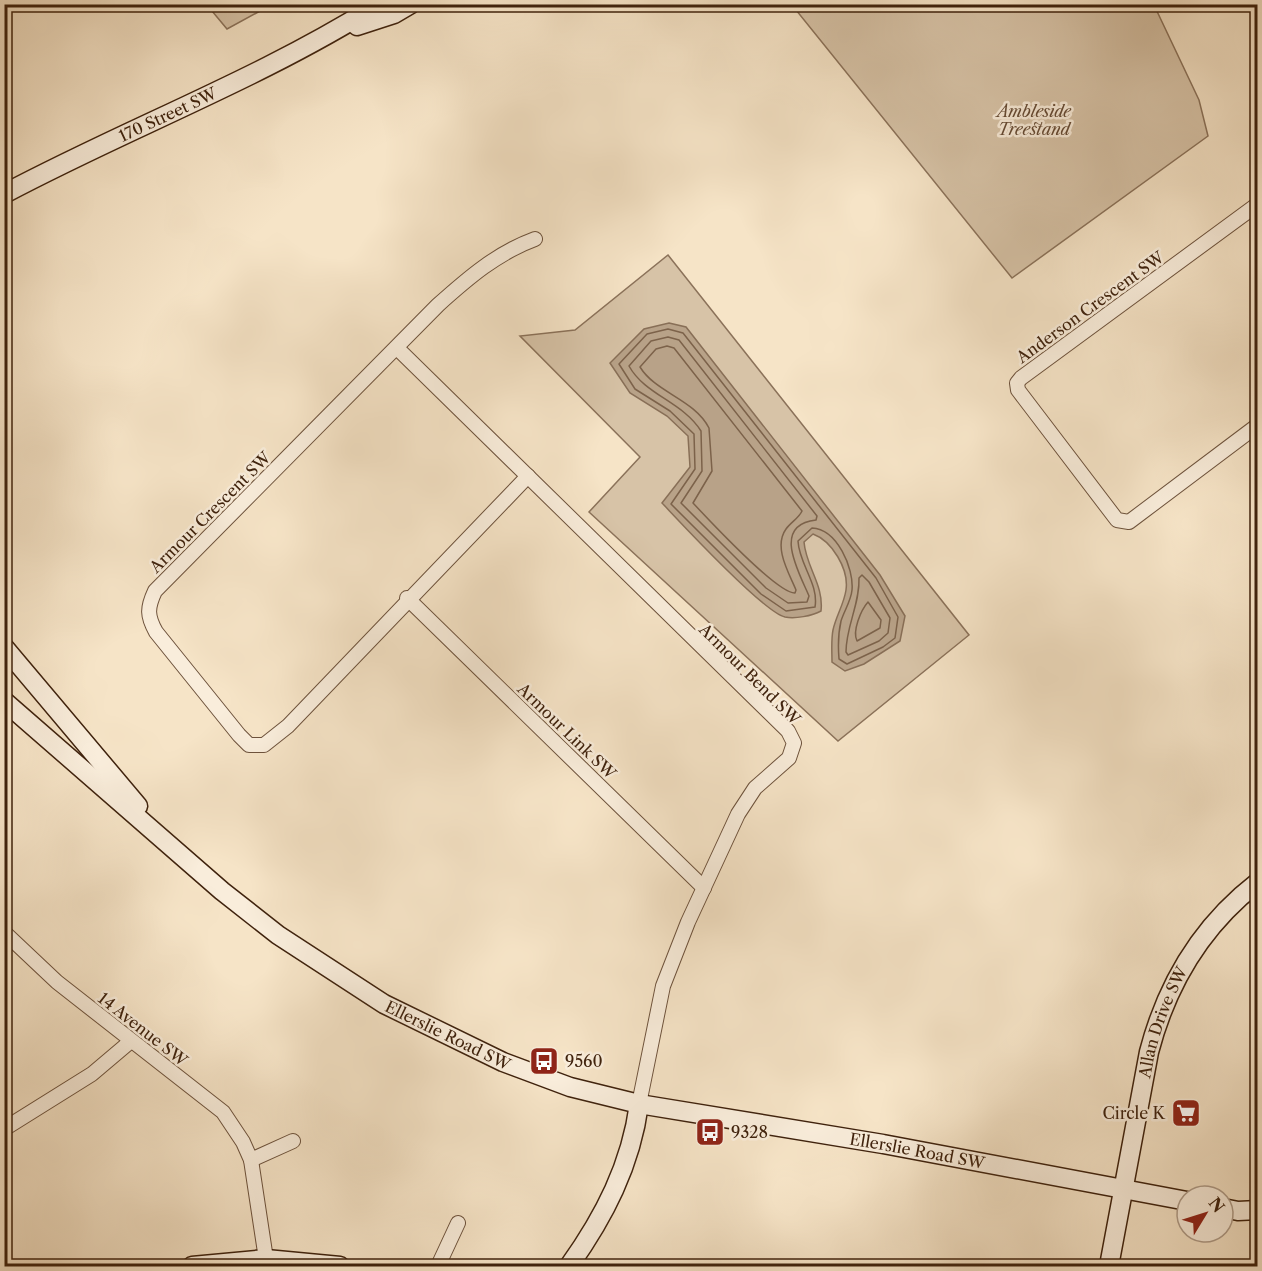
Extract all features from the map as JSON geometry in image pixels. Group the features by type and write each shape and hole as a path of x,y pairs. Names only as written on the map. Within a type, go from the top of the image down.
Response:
{"main road":[{"name":"170 Street SW","path":"4,194 330,35 379,4"},
{"name":"170 Street SW","path":"330,35 394,14 411,4"},
{"name":"Ellerslie Road SW","path":"4,647 177,850"},
{"name":"Ellerslie Road SW","path":"4,700 278,935 384,1004 503,1062 570,1087 639,1104 883,1144 1122,1191 1175,1199"},
{"name":"Allan Drive SW","path":"1109,1266 1157,1020 1192,951 1203,935 1215,919 1257,882"},
{"path":"568,1266 594,1231 618,1185 636,1130 639,1104"},
{"path":"1235,1210 1257,1210"},
{"path":"1235,1212 1257,1221"},
{"path":"192,1266 266,1259 340,1266"}],"street":[{"name":"Anderson Crescent SW","path":"1257,204 1017,383 1018,390 1122,523 1129,522 1257,425"},
{"name":"Armour Crescent SW","path":"528,476 407,598 288,726 264,745 249,745 238,735 156,632 149,619 148,606 155,591 438,305 486,264 510,248 535,239"},
{"name":"Armour Bend SW","path":"397,348 788,731 794,743 789,758 755,788 738,814 704,888 663,986 639,1104"},
{"name":"Armour Link SW","path":"407,598 704,888"},
{"name":"14 Avenue SW","path":"4,932 57,982 223,1112 243,1142 250,1160 266,1259"},
{"path":"4,1129 92,1074 131,1041"},
{"path":"250,1160 293,1141"},
{"path":"438,1266 458,1223"}],"green space":[{"path":"207,5 271,5 227,29"},
{"name":"Ambleside Treestand","path":"792,5 1154,5 1199,100 1208,136 1012,278"},
{"path":"668,255 969,635 838,741 589,512 640,457 520,336 575,330"}],"water":[{"path":"669,323 686,327 880,575 905,616 900,641 864,664 845,671 832,662 832,634 845,595 845,573 838,557 827,543 813,534 804,542 820,593 821,611 803,617 785,617 774,612 759,600 662,503 690,467 688,436 667,416 630,393 610,363 644,329"}],"place":[{"name":"9560","path":"544,1061"},
{"name":"Circle K","path":"1186,1113"},
{"name":"9328","path":"710,1132"}]}
